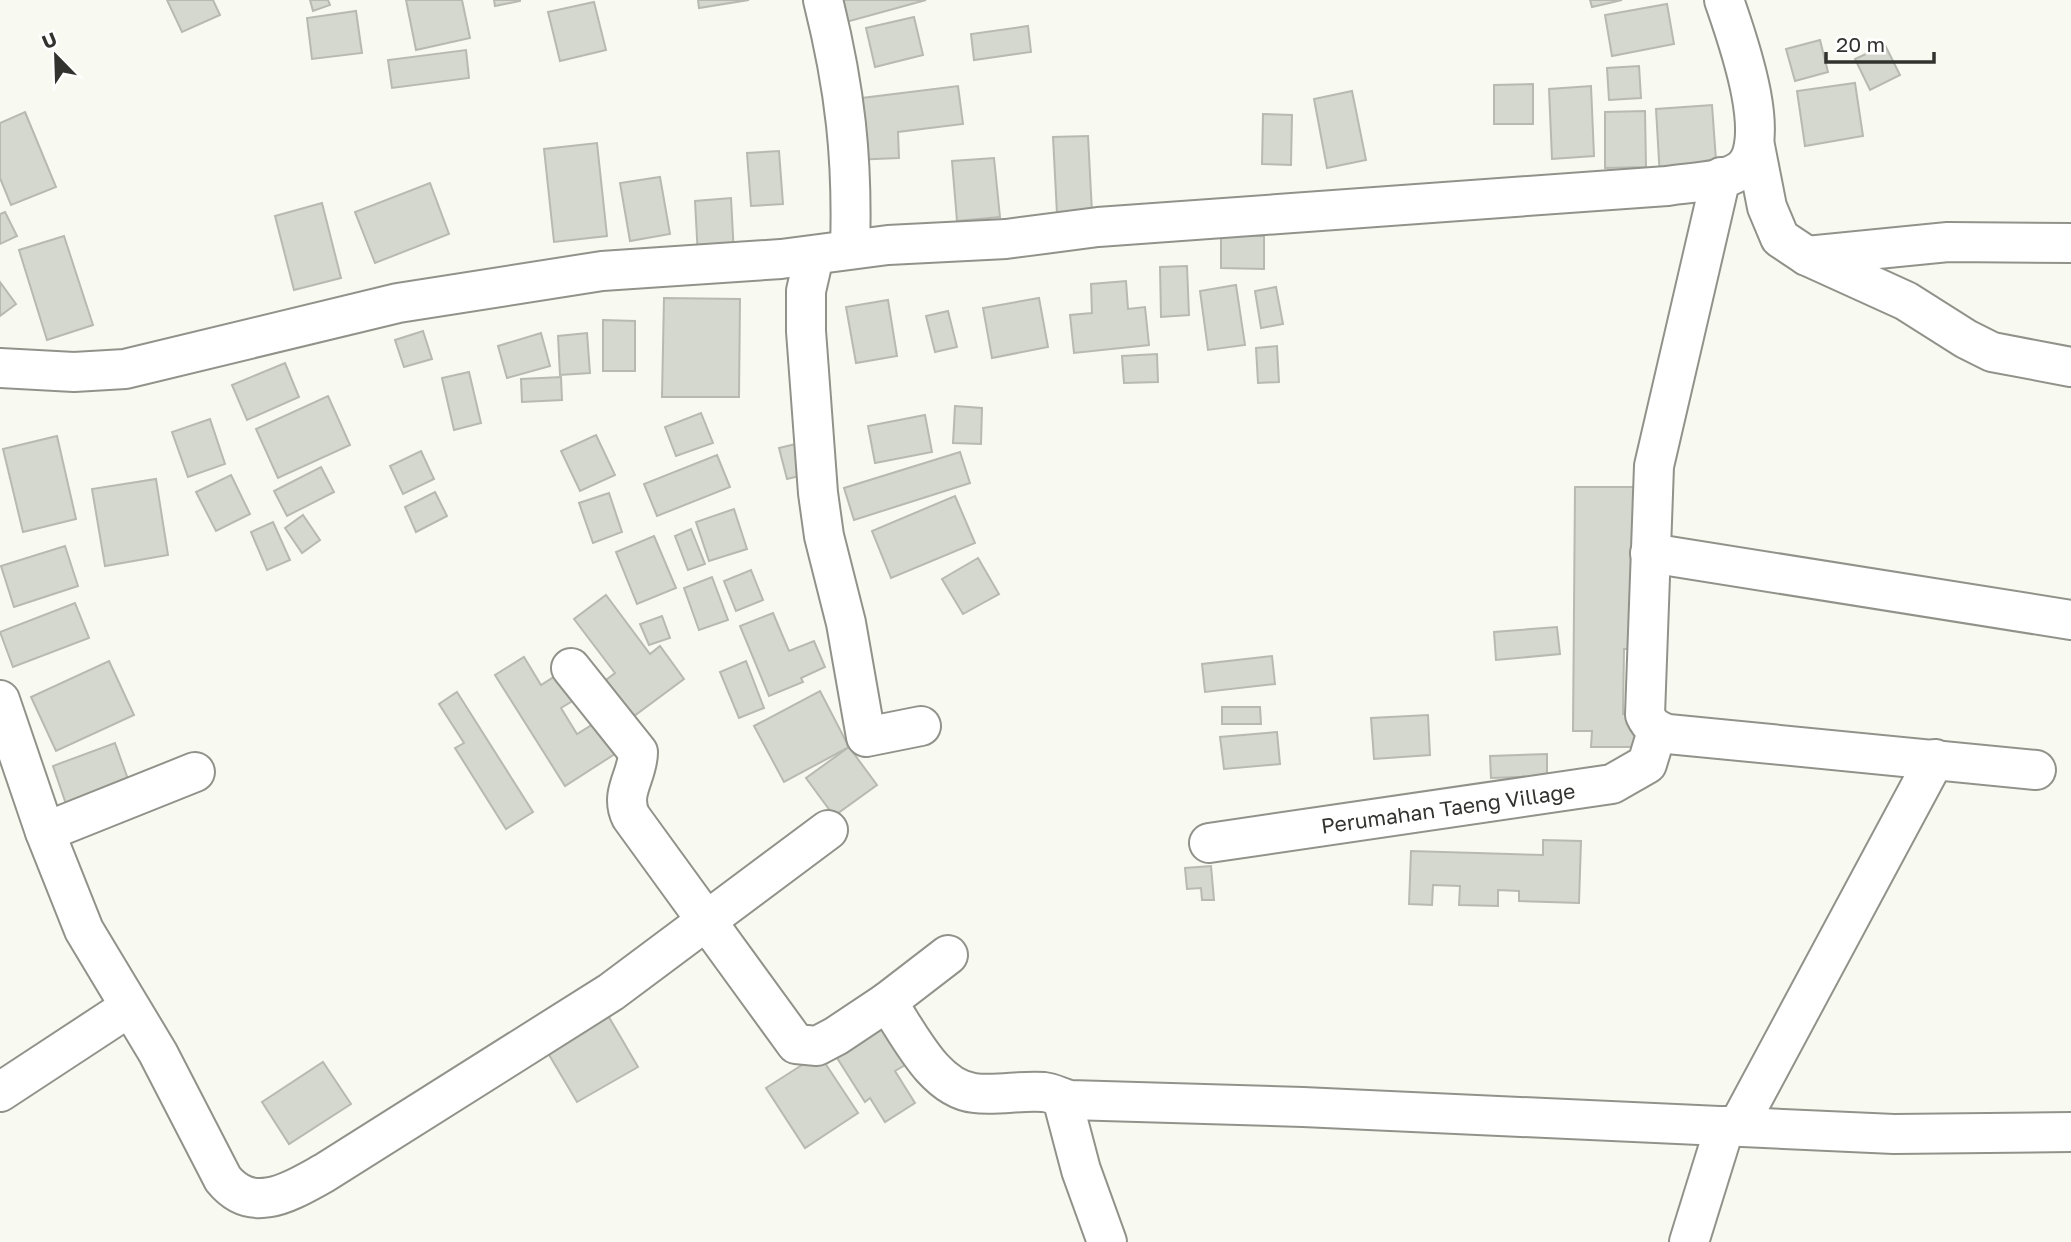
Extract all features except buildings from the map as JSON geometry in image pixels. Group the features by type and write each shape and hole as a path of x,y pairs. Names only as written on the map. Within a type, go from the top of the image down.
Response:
{"street":[{"path":"822,0 845,96 852,197 832,252 806,291 806,331 818,493 824,536 846,623 866,737 921,726"},
{"path":"1724,0 1749,86 1756,122 1755,146 1773,227 1780,238 1807,256 1906,301 1966,340 1992,352 2071,367"},
{"path":"0,368 75,372 125,369 373,309 514,283 602,271 1667,186 1739,172 1749,162 1755,146"},
{"path":"1721,177 1654,466 1645,715 1657,731 1668,734 2036,770"},
{"path":"1807,256 1948,242 2071,243"},
{"path":"1650,553 2071,620"},
{"path":"571,668 635,747 638,761 625,798 626,808 796,1044 817,1046 887,1002 948,955"},
{"path":"0,699 45,832 84,930 128,1008 158,1053 213,1161 233,1191 253,1197 278,1197 324,1173 611,992 828,830"},
{"name":"Perumahan Taeng Village","path":"1209,843 1612,784 1647,764 1657,731"},
{"path":"1689,1242 1732,1126 1935,759"},
{"path":"45,832 195,772"},
{"path":"887,1002 932,1068 959,1090 975,1094 1043,1092 1062,1098 1894,1134 2071,1132"},
{"path":"0,1092 128,1008"},
{"path":"1062,1098 1081,1170 1107,1242"}]}
